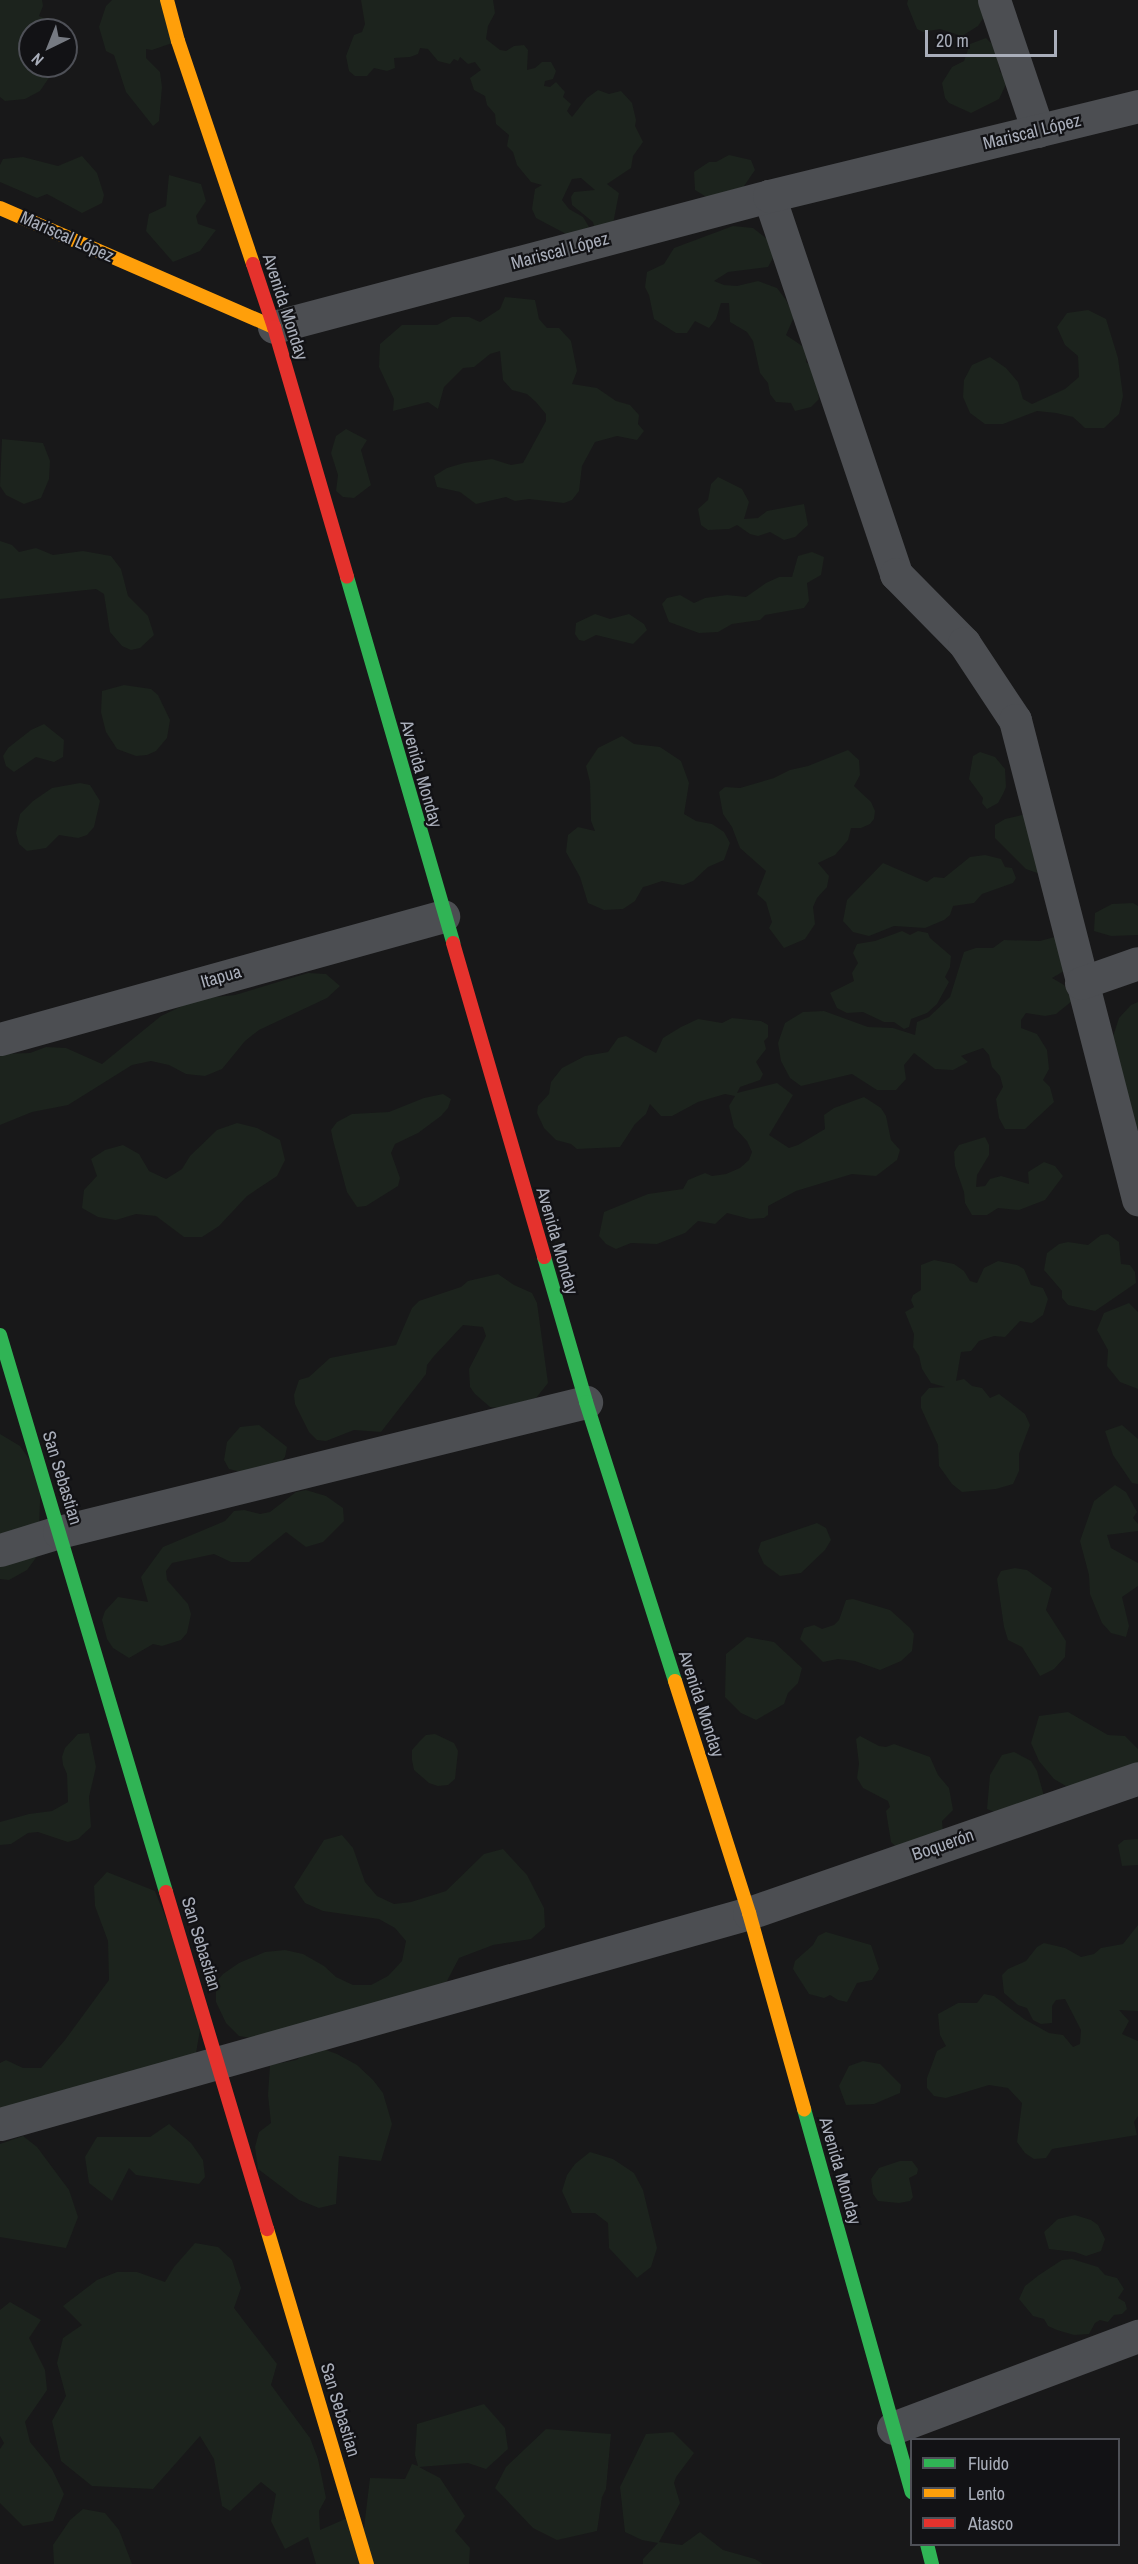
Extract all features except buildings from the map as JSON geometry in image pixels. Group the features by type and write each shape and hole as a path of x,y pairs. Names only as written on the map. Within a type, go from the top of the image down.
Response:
{"main road":[{"name":"Avenida Monday","path":"167,0 182,52 274,327 443,916 586,1402 749,1913 910,2485"},
{"name":"Mariscal López","path":"0,208 274,327"},
{"name":"San Sebastian","path":"0,1335 367,2564"},
{"path":"928,2546 932,2564"}],"street":[{"path":"994,0 1038,131"},
{"name":"Mariscal López","path":"274,327 769,196 1138,106"},
{"path":"769,196 897,574 964,643 1015,720 1138,1198"},
{"name":"Itapua","path":"0,1039 443,916"},
{"path":"1081,983 1138,963"},
{"path":"0,1550 59,1532 586,1402"},
{"name":"Boquerón","path":"0,2124 749,1913 1138,1778"},
{"path":"893,2428 1138,2336"}],"shaded area":[{"path":"0,0 42,0 43,6 39,16 43,18 18,18 18,78 49,78 40,91 25,99 5,101 0,97"},
{"path":"112,0 173,0 178,41 152,50 146,49 146,58 160,72 162,87 159,121 153,126 126,92 114,55 106,51 99,27 106,6"},
{"path":"361,0 493,0 495,13 488,26 486,39 500,50 506,51 514,46 524,45 528,50 527,70 535,68 542,62 551,62 556,71 553,79 545,81 544,86 550,87 556,82 565,92 563,97 571,104 567,111 572,117 587,98 598,90 609,94 621,91 632,103 635,126 643,142 633,156 631,168 607,184 619,193 612,229 595,230 593,222 572,205 571,197 574,192 595,190 581,178 572,179 562,200 569,209 583,217 589,227 568,235 536,218 532,209 535,189 542,185 531,182 517,165 513,152 507,146 509,135 496,124 495,114 487,105 485,96 474,90 470,78 481,70 475,62 468,64 460,57 458,61 454,59 450,64 438,61 428,49 420,48 418,54 394,58 395,68 387,71 374,68 367,76 355,76 349,71 346,56 354,35 362,32 365,24"},
{"path":"908,0 979,0 984,17 978,26 962,36 940,29 923,32 917,29 907,4"},
{"path":"986,38 995,47 1000,72 1008,80 999,99 971,113 949,103 945,98 942,83 952,67 964,61 970,44"},
{"path":"729,155 751,160 755,170 742,189 708,198 695,190 694,172 709,162 716,162"},
{"path":"82,156 97,173 104,195 102,203 82,213 47,194 37,198 0,182 0,165 3,159 23,157 58,166"},
{"path":"169,175 201,184 206,201 196,216 198,224 216,230 200,251 173,262 146,231 149,214 166,206"},
{"path":"733,226 753,228 770,241 773,258 768,267 728,272 714,281 737,286 758,281 777,288 794,317 786,335 808,350 806,362 815,369 819,399 811,407 795,411 791,403 776,402 770,394 768,383 760,373 753,341 747,332 730,322 729,303 721,303 716,319 709,328 695,321 687,333 676,333 654,319 645,287 647,272 664,264 674,248"},
{"path":"505,297 535,300 539,319 547,328 559,328 571,341 577,371 572,384 597,388 616,401 630,405 639,415 638,424 644,431 637,440 617,436 595,442 582,466 579,491 572,500 564,503 529,499 515,501 506,497 476,504 460,492 437,487 434,476 447,468 464,463 492,459 511,465 523,463 546,421 546,414 536,402 527,394 512,390 503,380 500,351 490,354 474,367 463,368 444,387 438,409 428,402 393,411 394,399 379,367 380,344 402,325 437,325 452,317 469,317 480,322 500,309"},
{"path":"1088,310 1106,319 1118,358 1123,396 1119,414 1104,428 1085,428 1073,417 1056,413 1037,411 1003,424 985,424 970,413 963,397 964,380 972,365 990,357 1006,368 1018,382 1023,399 1032,404 1065,389 1079,377 1078,356 1065,345 1057,327 1067,313"},
{"path":"346,429 367,440 361,450 371,485 354,498 343,497 336,491 338,475 331,453 336,436"},
{"path":"2,439 43,443 50,461 49,479 41,498 24,504 6,495 0,486"},
{"path":"718,477 742,489 749,502 744,519 758,518 767,511 804,504 808,525 795,537 784,540 770,532 758,536 750,534 737,525 729,529 708,530 701,525 698,509 708,500 711,484"},
{"path":"0,541 12,545 19,552 36,548 53,555 83,551 111,556 121,569 128,596 148,616 154,635 140,648 131,650 122,646 110,632 104,594 96,589 0,599"},
{"path":"812,552 824,557 821,575 807,583 809,601 804,608 765,615 760,620 732,624 718,632 699,633 669,622 662,604 667,598 680,595 694,603 705,598 727,595 746,597 779,577 792,577 798,556"},
{"path":"595,614 610,619 629,614 644,624 647,630 633,644 596,635 584,641 579,640 575,634 576,623"},
{"path":"124,685 151,689 158,695 170,720 167,738 156,751 147,755 136,756 117,749 106,732 101,712 102,691"},
{"path":"44,724 64,740 63,757 54,762 36,757 14,772 6,766 3,756 8,748 31,730"},
{"path":"622,736 634,744 660,747 681,761 689,783 684,814 696,821 712,824 724,832 730,843 724,860 708,867 693,881 683,885 662,881 643,887 635,901 623,909 604,910 588,903 580,877 566,852 568,835 578,827 595,831 591,821 590,782 586,766 598,748"},
{"path":"848,750 859,760 860,775 854,786 871,802 875,811 874,819 870,824 861,828 851,828 848,840 835,855 818,863 829,876 827,887 817,898 813,907 815,924 805,939 784,948 769,928 772,922 766,902 757,894 766,871 740,848 732,827 723,814 719,792 725,787 740,788 774,778 790,770 808,766"},
{"path":"980,752 995,757 1005,769 1006,787 1003,794 998,803 987,809 982,803 983,798 969,779 973,756"},
{"path":"80,783 90,785 100,801 94,827 87,835 78,838 59,835 46,848 27,851 19,844 16,833 20,814 33,801 52,788"},
{"path":"1026,814 1046,876 1026,869 995,838 995,825 1005,819"},
{"path":"985,855 1001,859 1005,867 1012,868 1016,878 1013,883 982,894 974,903 953,906 950,915 944,920 925,928 894,926 869,936 853,932 843,921 847,900 883,863 927,882 934,877 944,878 970,857"},
{"path":"1133,903 1138,906 1138,935 1111,936 1094,931 1095,913 1112,904"},
{"path":"902,931 910,935 918,931 928,933 930,938 951,956 950,967 945,977 949,982 937,1004 927,1013 911,1019 909,1027 904,1029 894,1022 884,1022 863,1012 847,1013 837,1008 830,993 854,981 852,973 858,963 853,953 857,944 875,941"},
{"path":"1062,935 1078,963 1052,978 1064,985 1072,1001 1056,1014 1045,1016 1026,1013 1021,1020 1021,1028 1037,1034 1047,1050 1049,1069 1043,1080 1050,1087 1054,1102 1025,1129 1005,1129 999,1118 996,1099 1003,1087 1000,1076 992,1067 989,1055 983,1048 961,1056 968,1062 953,1070 935,1069 914,1053 904,1065 906,1079 896,1090 877,1090 852,1074 801,1086 790,1078 781,1061 778,1043 785,1023 803,1012 824,1011 868,1027 893,1028 915,1035 917,1022 929,1017 950,997 964,952 976,948 993,948 1004,940 1040,941"},
{"path":"308,973 326,974 340,986 327,998 259,1030 245,1041 222,1069 205,1076 186,1074 169,1065 151,1061 132,1065 68,1105 32,1112 0,1125 0,1054 30,1053 46,1047 66,1048 102,1064 161,1016 197,999 235,995"},
{"path":"1138,1002 1138,1129 1116,1111 1107,1055 1119,1018 1131,1005"},
{"path":"732,1018 761,1021 768,1025 768,1037 764,1041 766,1049 756,1062 763,1074 760,1080 740,1087 737,1093 777,1083 793,1095 769,1135 789,1148 798,1145 825,1129 824,1115 834,1108 864,1097 881,1108 886,1116 891,1140 900,1150 897,1160 876,1176 852,1174 796,1191 768,1206 768,1215 764,1218 750,1219 727,1213 715,1224 698,1221 685,1233 657,1244 631,1243 616,1249 606,1244 599,1236 604,1212 648,1194 683,1189 688,1180 705,1173 712,1176 726,1174 740,1168 749,1160 752,1152 747,1141 734,1127 729,1106 735,1096 725,1094 698,1102 672,1116 661,1116 650,1104 646,1114 635,1124 620,1147 577,1149 571,1144 556,1140 544,1128 537,1113 538,1106 549,1094 551,1082 562,1068 585,1056 608,1052 618,1038 626,1036 656,1053 663,1038 698,1019 722,1023"},
{"path":"443,1094 451,1099 448,1108 441,1116 418,1133 395,1144 391,1153 400,1178 398,1186 366,1206 357,1207 347,1192 333,1140 331,1130 337,1122 352,1114 389,1112 424,1098"},
{"path":"237,1123 257,1128 280,1140 285,1160 277,1176 247,1196 219,1226 202,1237 184,1237 156,1216 136,1214 116,1220 98,1217 82,1208 84,1190 97,1176 91,1159 105,1150 123,1145 139,1154 149,1171 166,1179 182,1169 190,1156 217,1130"},
{"path":"985,1137 989,1145 989,1155 977,1175 976,1187 985,1186 990,1179 1001,1176 1029,1184 1028,1172 1044,1162 1055,1166 1063,1176 1045,1200 1019,1210 998,1208 987,1215 972,1215 965,1203 964,1192 955,1166 954,1152 959,1145"},
{"path":"1108,1234 1119,1242 1121,1264 1130,1265 1135,1272 1136,1283 1095,1311 1068,1305 1062,1298 1062,1291 1044,1270 1047,1253 1059,1244 1068,1242 1088,1245 1101,1235"},
{"path":"934,1260 954,1264 964,1271 970,1281 977,1283 984,1268 998,1261 1017,1265 1024,1269 1031,1285 1043,1288 1048,1299 1043,1315 1032,1323 1020,1321 1005,1337 994,1336 979,1341 971,1351 961,1352 956,1381 964,1379 972,1386 982,1388 990,1398 999,1394 1025,1414 1030,1425 1019,1454 1019,1471 1013,1484 996,1489 962,1492 952,1484 939,1466 938,1445 921,1408 921,1397 929,1388 945,1387 931,1383 922,1369 919,1356 913,1347 914,1334 905,1312 914,1307 911,1300 913,1295 921,1290 921,1265"},
{"path":"498,1274 532,1293 537,1303 548,1383 536,1398 499,1408 490,1407 475,1394 470,1387 469,1369 486,1336 483,1327 463,1325 427,1365 426,1374 381,1432 354,1430 326,1441 317,1440 309,1432 295,1404 294,1395 299,1380 309,1377 330,1358 396,1345 412,1308 419,1301 461,1287 468,1281"},
{"path":"1129,1303 1138,1312 1138,1389 1120,1382 1107,1366 1108,1350 1097,1330 1104,1313"},
{"path":"259,1425 287,1447 285,1457 279,1464 256,1476 229,1469 224,1460 227,1442 240,1427"},
{"path":"1122,1425 1138,1439 1138,1484 1132,1483 1113,1455 1105,1431"},
{"path":"0,1434 20,1446 41,1476 38,1555 27,1570 9,1580 0,1579"},
{"path":"1115,1485 1126,1492 1137,1512 1133,1518 1138,1524 1138,1531 1107,1535 1111,1548 1138,1563 1138,1586 1122,1597 1129,1626 1126,1637 1111,1633 1102,1623 1090,1594 1089,1575 1080,1541 1094,1501"},
{"path":"306,1490 326,1496 343,1508 344,1521 323,1542 306,1547 286,1532 249,1562 231,1562 214,1554 172,1563 166,1571 167,1580 188,1604 191,1614 187,1633 181,1640 162,1646 153,1644 129,1658 113,1648 107,1639 102,1620 105,1611 118,1597 148,1602 141,1577 163,1547 225,1521 234,1511 244,1510 260,1514 270,1512 296,1492"},
{"path":"817,1523 826,1528 831,1540 825,1550 801,1573 780,1576 764,1564 758,1551 761,1542"},
{"path":"1015,1568 1027,1570 1052,1588 1046,1610 1066,1641 1065,1657 1054,1669 1040,1676 1022,1647 1008,1640 1004,1627 997,1579 1001,1571"},
{"path":"853,1599 890,1610 914,1634 912,1651 901,1661 880,1670 855,1661 838,1659 823,1662 800,1639 804,1628 814,1625 822,1629 834,1625 839,1620 846,1600"},
{"path":"747,1637 774,1642 802,1668 798,1683 788,1693 784,1704 756,1720 741,1713 725,1697 726,1654"},
{"path":"1068,1712 1108,1735 1125,1736 1138,1749 1138,1775 1066,1786 1054,1779 1039,1761 1031,1743 1039,1716"},
{"path":"89,1733 96,1767 89,1797 91,1827 78,1839 68,1842 38,1832 28,1833 11,1844 0,1845 0,1822 29,1814 52,1811 68,1802 67,1774 62,1757 65,1748 78,1734"},
{"path":"435,1734 454,1743 458,1751 455,1779 448,1785 438,1786 429,1783 414,1770 412,1750 426,1735"},
{"path":"860,1736 879,1746 886,1747 894,1744 930,1757 938,1775 949,1788 953,1810 942,1821 945,1853 903,1853 891,1842 886,1811 890,1807 888,1801 863,1788 857,1778 859,1764 856,1739"},
{"path":"1014,1752 1031,1761 1037,1771 1044,1796 997,1813 987,1809 990,1775 1002,1755"},
{"path":"342,1835 353,1848 365,1882 377,1896 394,1904 411,1902 446,1891 484,1854 503,1849 527,1875 544,1908 545,1927 531,1939 493,1945 459,1958 436,2002 287,2044 239,2036 226,2023 216,2002 216,1991 217,1981 239,1963 265,1952 285,1950 303,1954 324,1966 336,1977 353,1985 371,1985 388,1976 402,1961 406,1941 395,1928 379,1919 323,1911 305,1903 294,1887 324,1840"},
{"path":"1138,1839 1138,1865 1122,1866 1118,1845 1124,1840"},
{"path":"107,1872 155,1891 203,2012 194,2065 168,2090 135,2103 0,2111 0,2063 6,2060 23,2068 41,2068 65,2040 109,1980 108,1941 95,1906 94,1886"},
{"path":"1138,1925 1138,2011 1119,2010 1129,2021 1122,2034 1138,2041 1138,2116 1134,2122 1137,2135 1052,2149 1046,2158 1034,2159 1025,2153 1017,2142 1022,2103 1008,2088 989,2085 946,2098 934,2096 927,2088 927,2078 937,2051 946,2046 940,2035 938,2014 958,2003 977,2003 984,1994 994,1996 1024,2019 1049,2033 1063,2035 1073,2047 1080,2044 1081,2030 1065,1999 1056,2000 1052,2006 1052,2023 1041,2024 1033,2020 1027,2008 1018,2005 1004,1993 1002,1975 1008,1969 1026,1961 1037,1947 1044,1943 1065,1948 1081,1957 1094,1954 1101,1948 1123,1944"},
{"path":"826,1932 871,1945 879,1969 872,1980 857,1983 847,2002 830,1995 824,1998 809,1994 793,1969 795,1961 813,1945 818,1936"},
{"path":"323,2049 357,2065 373,2080 383,2093 392,2124 381,2161 339,2156 336,2204 319,2208 299,2200 258,2169 255,2147 259,2132 271,2123 268,2095 270,2065 296,2060 312,2050"},
{"path":"863,2061 880,2064 901,2085 900,2093 874,2104 846,2105 839,2086 849,2066"},
{"path":"169,2124 191,2143 203,2160 205,2177 199,2184 136,2175 129,2168 112,2201 89,2183 85,2157 97,2137 150,2137"},
{"path":"23,2136 37,2147 69,2190 78,2217 66,2248 0,2237 0,2144"},
{"path":"590,2152 613,2159 634,2173 643,2190 657,2248 651,2267 637,2278 609,2248 608,2223 595,2213 572,2213 562,2191 567,2175 575,2164"},
{"path":"900,2161 912,2161 918,2169 917,2174 909,2178 913,2197 910,2201 899,2203 878,2201 873,2194 871,2179 879,2168"},
{"path":"1075,2215 1098,2225 1105,2239 1101,2251 1086,2256 1075,2252 1049,2249 1044,2232 1058,2219"},
{"path":"195,2243 218,2247 232,2260 241,2288 234,2308 277,2364 271,2385 310,2438 318,2459 326,2498 319,2511 320,2530 352,2516 364,2528 370,2478 405,2479 412,2464 418,2466 415,2455 417,2424 484,2404 505,2428 508,2449 486,2469 468,2463 419,2467 440,2478 465,2516 455,2531 470,2548 469,2564 316,2564 308,2537 285,2549 271,2521 276,2494 261,2482 230,2511 222,2506 214,2459 200,2436 153,2489 92,2486 61,2461 52,2421 66,2396 57,2363 63,2338 82,2325 63,2306 97,2280 117,2272 137,2272 165,2282 174,2267"},
{"path":"1072,2259 1098,2267 1105,2275 1117,2278 1124,2289 1118,2298 1125,2302 1127,2309 1122,2314 1114,2315 1108,2322 1100,2320 1095,2323 1089,2334 1074,2335 1048,2326 1044,2319 1033,2316 1019,2299 1025,2286 1039,2275 1062,2260"},
{"path":"10,2302 41,2320 29,2338 45,2370 47,2390 25,2422 30,2442 52,2469 64,2494 53,2521 23,2526 0,2503 0,2449 4,2443 0,2436 0,2310"},
{"path":"546,2429 611,2434 606,2489 602,2497 597,2531 557,2540 533,2528 495,2488 506,2467"},
{"path":"673,2432 694,2453 676,2477 674,2483 680,2503 659,2542 682,2545 700,2532 723,2550 755,2559 763,2564 643,2564 643,2559 658,2543 642,2540 625,2532 620,2487 646,2434"},
{"path":"83,2509 105,2513 119,2530 132,2564 54,2564 53,2545 70,2520"}],"traffic: fast":[{"path":"347,577 453,943"},
{"path":"544,1257 586,1402 675,1681"},
{"path":"0,1335 166,1892"},
{"path":"804,2109 910,2485"},
{"path":"928,2546 932,2564"}],"traffic: slow":[{"path":"167,0 178,41 253,264"},
{"path":"0,208 274,327"},
{"path":"675,1681 749,1913 804,2109"},
{"path":"267,2229 367,2564"}],"traffic: jam":[{"path":"253,264 274,327 347,577"},
{"path":"453,943 544,1257"},
{"path":"166,1892 267,2229"}]}
